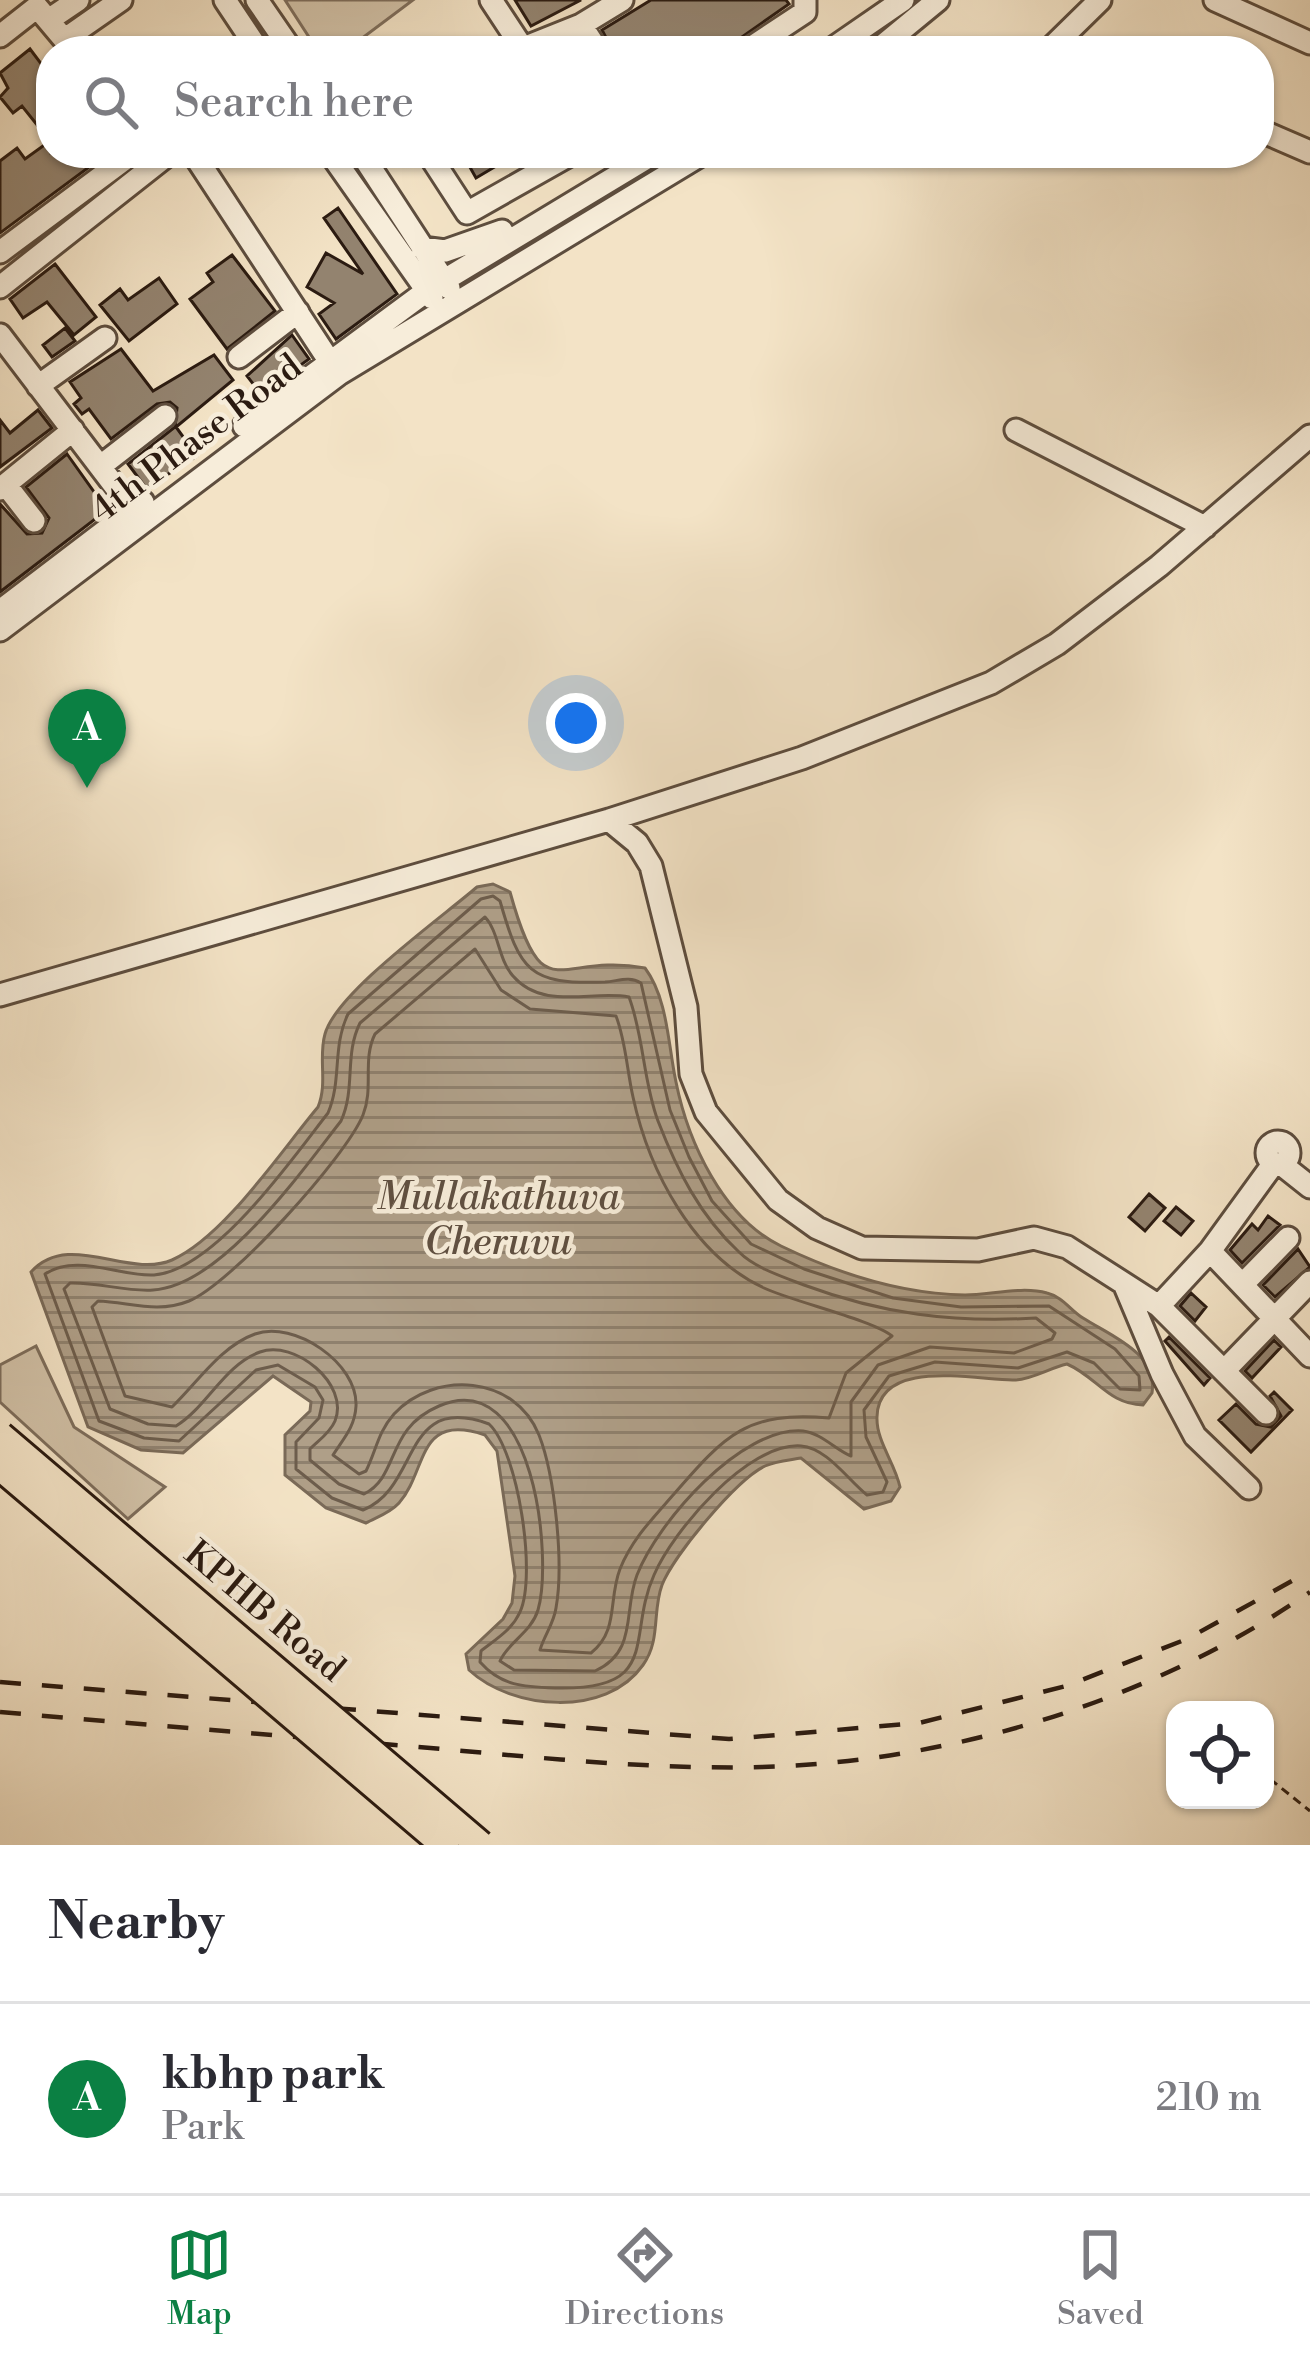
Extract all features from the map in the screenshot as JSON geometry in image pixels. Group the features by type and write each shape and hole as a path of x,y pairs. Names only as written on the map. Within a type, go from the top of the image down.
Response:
{"main road":[{"name":"KPHB Road","path":"0,1436 480,1845"},
{"name":"KPHB Road","path":"0,1466 445,1845"}],"street":[{"path":"50,19 78,0"},
{"path":"79,36 121,0"},
{"path":"225,0 249,36"},
{"path":"257,0 282,36"},
{"path":"491,0 512,36"},
{"path":"553,36 622,0"},
{"path":"772,36 796,22 805,12 805,0"},
{"path":"850,36 902,0"},
{"path":"894,36 938,0"},
{"path":"1071,36 1100,0"},
{"path":"1214,0 1310,43"},
{"path":"0,36 37,8 62,36"},
{"path":"581,25 588,36"},
{"path":"1274,136 1310,152"},
{"path":"0,252 113,168"},
{"path":"0,287 151,168"},
{"path":"203,168 330,362"},
{"path":"342,168 441,294"},
{"path":"371,168 422,248 441,294"},
{"path":"438,168 466,213 546,168"},
{"path":"441,294 532,226 630,168"},
{"path":"441,294 676,168"},
{"path":"422,248 445,251 507,229 532,226"},
{"name":"4th Phase Road","path":"0,611 330,362 441,294"},
{"name":"4th Phase Road","path":"0,630 441,294"},
{"path":"239,357 298,312"},
{"path":"0,334 133,510"},
{"path":"38,386 105,338"},
{"path":"101,465 165,416"},
{"path":"34,521 3,487 73,430"},
{"path":"1016,430 1204,527"},
{"path":"0,995 609,820 802,758 992,683 1057,644 1310,436"},
{"path":"609,820 637,843 651,866 686,1006 691,1074 706,1112 778,1200 817,1228 862,1248 978,1250 1034,1238 1067,1247 1160,1306 1266,1413"},
{"path":"1160,1306 1210,1251 1252,1190 1282,1160"},
{"path":"1282,1160 1310,1168"},
{"path":"1282,1160 1310,1187"},
{"path":"1243,1284 1288,1238"},
{"path":"1210,1251 1310,1356"},
{"path":"1224,1372 1310,1282"},
{"path":"1125,1286 1162,1375 1195,1436 1249,1488"}],"path":[{"path":"1274,1783 1310,1811"}],"shaded area":[{"path":"285,0 413,0 365,36 308,36"},
{"path":"36,1346 74,1427 165,1487 128,1519 0,1402 0,1365"}],"water":[{"name":"Mullakathuva Cheruvu","path":"493,884 510,892 522,930 544,966 557,970 615,965 645,968 663,1008 676,1082 699,1153 725,1198 760,1233 825,1265 894,1286 941,1294 1027,1290 1053,1295 1140,1356 1152,1379 1152,1393 1143,1405 1111,1395 1067,1364 1020,1379 933,1376 894,1386 882,1398 877,1417 879,1435 900,1487 891,1501 864,1509 801,1458 765,1466 723,1502 669,1572 643,1665 606,1694 558,1702 509,1694 469,1670 466,1654 503,1619 512,1603 515,1576 497,1451 485,1435 463,1430 435,1438 399,1503 366,1523 326,1508 285,1475 285,1435 310,1411 311,1402 273,1376 183,1453 141,1450 88,1427 31,1272 63,1255 155,1264 172,1260 212,1233 318,1107 325,1034 348,998 477,887"}],"building":[{"path":"515,0 581,0 531,26"},
{"path":"651,0 786,0 789,4 743,36 605,36 602,30"},
{"path":"30,49 36,57 36,124 22,106 13,113 0,97 8,88 0,73"},
{"path":"17,148 25,159 36,151 36,168 88,168 0,233 0,161"},
{"path":"470,168 493,168 476,178"},
{"path":"338,208 397,294 336,339 319,314 334,303 307,287 326,253 363,274 324,218"},
{"path":"232,255 275,311 227,349 190,299 213,282 207,273"},
{"path":"55,264 96,317 74,335 47,302 23,318 10,299"},
{"path":"159,278 177,304 129,341 100,305 120,289 128,300"},
{"path":"65,328 75,341 52,357 43,345"},
{"path":"292,335 309,359 261,394 247,376"},
{"path":"121,349 153,391 214,355 233,380 176,427 197,456 146,488 128,464 175,427 177,408 170,402 157,404 111,439 89,409 82,414 74,404 81,398 70,382"},
{"path":"38,410 52,428 0,467 0,420 10,433"},
{"path":"67,454 107,510 0,592 0,504 27,534 42,533 49,518 26,487"},
{"path":"1149,1194 1165,1208 1145,1231 1129,1217"},
{"path":"1176,1207 1193,1221 1181,1235 1164,1221"},
{"path":"1268,1216 1280,1225 1242,1263 1230,1250 1252,1224 1258,1230"},
{"path":"1298,1249 1310,1267 1275,1297 1263,1285"},
{"path":"1191,1293 1206,1307 1195,1321 1180,1306"},
{"path":"1169,1337 1210,1378 1204,1385 1165,1341"},
{"path":"1274,1340 1281,1347 1252,1378 1245,1371"},
{"path":"1274,1392 1292,1410 1251,1452 1219,1420 1236,1404 1256,1424 1271,1427 1281,1416 1270,1396"}],"railway":[{"path":"0,1682 729,1739 919,1723 1066,1686 1187,1639 1310,1571"},
{"path":"0,1712 629,1764 762,1767 834,1762 978,1738 1118,1694 1185,1664 1310,1592"}],"place":[{"name":"kbhp park","path":"87,788"}]}
